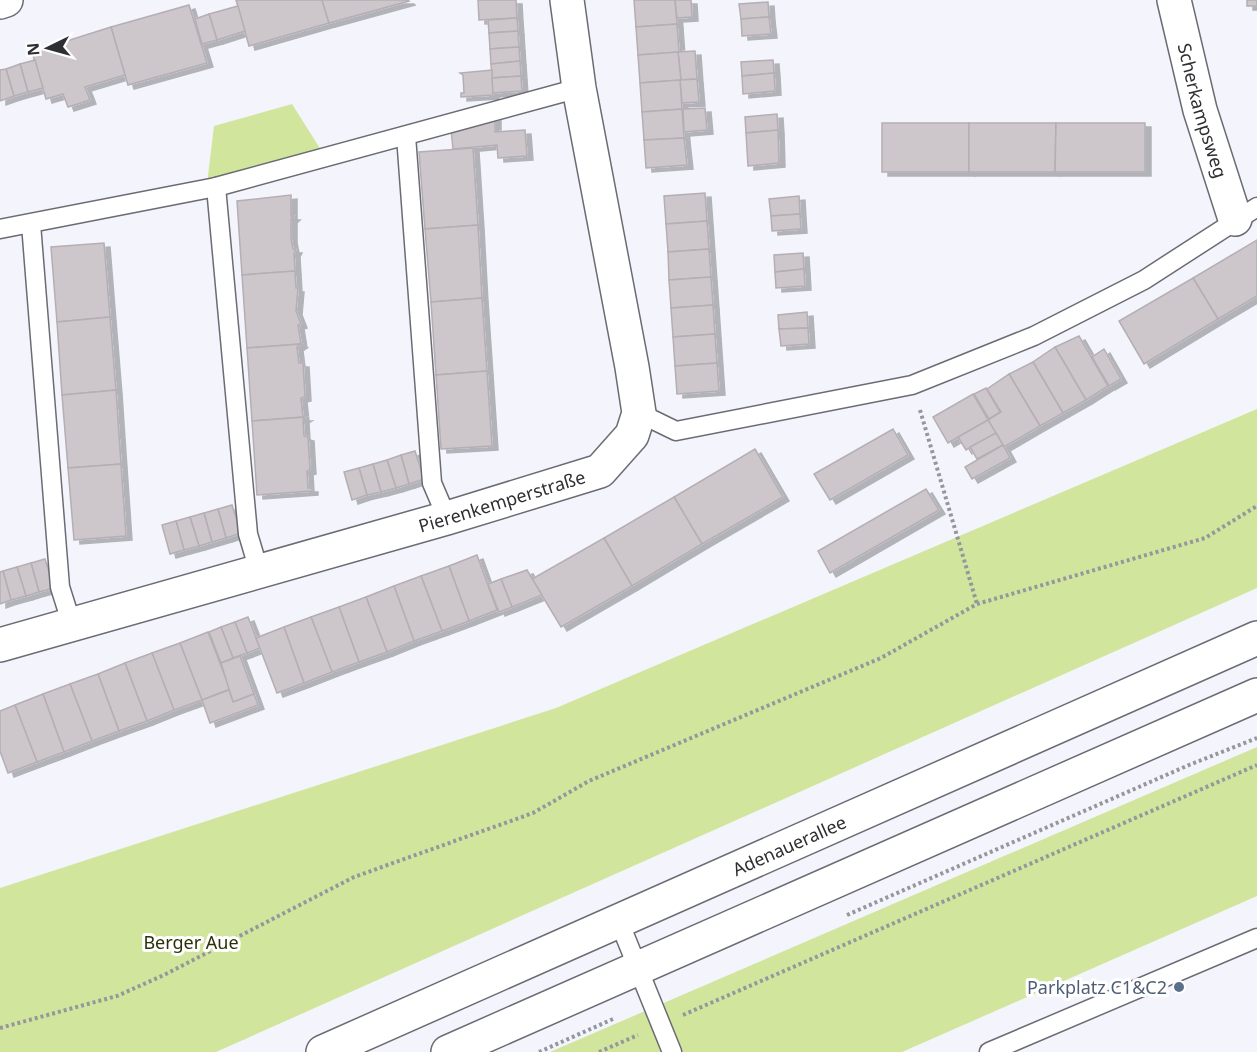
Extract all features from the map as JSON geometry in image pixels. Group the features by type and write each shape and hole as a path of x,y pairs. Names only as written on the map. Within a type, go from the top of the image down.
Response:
{"main road":[{"path":"0,2 6,0"},
{"path":"567,0 579,88 639,413"},
{"name":"Scherkampsweg","path":"1174,0 1200,110 1246,213"},
{"name":"Pierenkemperstraße","path":"0,645 447,518 600,471 632,435 639,413"},
{"name":"Adenauerallee","path":"323,1052 618,919 1257,638"},
{"path":"448,1052 1257,695"}],"lane":[{"path":"0,229 216,187 579,88"},
{"path":"406,136 432,483 447,518"},
{"path":"216,187 248,534 259,571"},
{"path":"639,413 676,431 912,386 1034,336 1144,280 1246,213"},
{"path":"31,224 60,587 72,625"},
{"path":"618,919 672,1052"},
{"path":"989,1052 1257,938"}],"path":[{"path":"912,386 977,604"},
{"path":"0,1028 117,996 136,988 354,876 533,813 589,781 881,658 977,604 1205,538 1257,506"},
{"path":"846,916 1189,765 1257,738"},
{"path":"599,1052 1257,765"},
{"path":"539,1052 650,1002"}],"green space":[{"path":"292,104 321,150 207,184 214,126"},
{"name":"Berger Aue","path":"1257,409 1257,588 216,1052 0,1052 0,888 556,708"},
{"path":"1257,747 1257,896 902,1052 550,1052"}],"building":[{"path":"236,0 322,0 329,23 249,46"},
{"path":"322,0 408,0 409,1 329,23"},
{"path":"478,0 516,0 517,18 479,20"},
{"path":"634,0 675,0 677,24 636,27"},
{"path":"675,0 691,0 692,17 677,18"},
{"path":"1247,0 1257,0 1257,6 1247,6"},
{"path":"768,2 769,17 741,19 739,4"},
{"path":"189,5 207,63 128,85 111,27"},
{"path":"238,6 245,31 217,40 209,14"},
{"path":"209,14 217,40 202,44 195,19"},
{"path":"769,17 771,34 742,36 741,19"},
{"path":"517,18 518,31 489,33 488,20"},
{"path":"677,24 679,52 638,55 636,27"},
{"path":"111,27 125,75 85,87 90,100 68,107 63,94 46,99 32,52"},
{"path":"518,31 519,47 490,49 489,33"},
{"path":"519,47 520,61 491,64 490,49"},
{"path":"695,51 697,79 681,80 678,52"},
{"path":"678,52 681,80 640,83 638,55"},
{"path":"35,60 43,88 28,92 20,64"},
{"path":"773,60 774,73 742,76 741,62"},
{"path":"520,61 521,76 492,78 491,64"},
{"path":"20,64 28,92 14,96 6,69"},
{"path":"6,69 14,96 0,101 0,70"},
{"path":"492,70 493,95 461,97 461,93 464,93 463,75 460,73"},
{"path":"774,73 775,91 743,94 742,76"},
{"path":"521,76 522,91 493,93 492,78"},
{"path":"697,79 699,102 682,103 680,80"},
{"path":"680,80 682,109 642,112 640,83"},
{"path":"705,108 707,130 684,132 683,109"},
{"path":"682,109 684,138 644,140 642,112"},
{"path":"777,114 778,130 746,133 745,117"},
{"path":"495,117 495,132 525,130 527,156 498,158 497,145 453,149 451,129"},
{"path":"882,123 969,123 969,172 882,172"},
{"path":"969,123 1056,123 1055,172 969,172"},
{"path":"1056,123 1145,123 1145,172 1055,172"},
{"path":"778,130 779,163 748,166 746,133"},
{"path":"684,138 687,165 646,168 644,140"},
{"path":"473,148 478,225 425,229 419,152"},
{"path":"705,193 707,221 666,224 664,196"},
{"path":"291,195 291,216 294,216 291,219 291,239 293,249 296,249 294,253 295,271 242,275 237,201"},
{"path":"799,196 800,214 771,216 769,199"},
{"path":"800,214 801,229 772,231 771,216"},
{"path":"707,221 709,249 668,252 666,224"},
{"path":"478,225 482,298 431,302 425,229"},
{"path":"1257,240 1257,296 1218,319 1193,278"},
{"path":"104,243 110,317 57,322 51,247"},
{"path":"709,249 711,277 669,280 668,252"},
{"path":"803,253 804,269 775,272 774,255"},
{"path":"804,269 805,286 776,288 775,272"},
{"path":"295,271 296,288 298,288 296,311 301,324 298,325 301,344 247,348 242,275"},
{"path":"711,277 713,305 671,308 669,280"},
{"path":"1193,278 1218,319 1144,364 1119,321"},
{"path":"482,298 487,371 436,375 431,302"},
{"path":"713,305 715,334 673,337 671,308"},
{"path":"807,312 808,328 779,329 778,315"},
{"path":"110,317 116,390 62,395 57,322"},
{"path":"808,328 809,344 781,346 779,329"},
{"path":"715,334 717,363 675,366 673,337"},
{"path":"1079,336 1108,386 1086,400 1055,347"},
{"path":"301,344 297,347 299,363 303,363 305,397 301,398 303,417 252,421 247,348"},
{"path":"1055,347 1086,400 1063,413 1033,362"},
{"path":"1104,349 1121,379 1109,386 1092,357"},
{"path":"1033,362 1063,413 1040,426 1009,374"},
{"path":"717,363 719,391 677,394 675,366"},
{"path":"487,371 492,446 441,449 436,375"},
{"path":"1009,374 1040,426 1004,447 988,420 1001,412 987,389"},
{"path":"986,388 1000,412 989,419 974,394"},
{"path":"116,390 121,464 68,468 62,395"},
{"path":"973,394 988,420 948,443 933,417"},
{"path":"306,417 303,419 304,436 308,437 310,470 307,471 308,488 312,488 312,491 257,495 252,421"},
{"path":"988,420 996,433 966,450 958,437"},
{"path":"893,429 908,455 830,500 814,474"},
{"path":"996,433 1003,445 977,459 970,447"},
{"path":"1003,445 1010,458 972,479 965,467"},
{"path":"755,449 783,497 702,544 674,497"},
{"path":"415,451 424,479 409,484 401,455"},
{"path":"401,455 409,484 396,488 387,460"},
{"path":"387,460 396,488 381,492 373,464"},
{"path":"121,464 126,536 74,540 68,468"},
{"path":"373,464 381,492 367,495 359,468"},
{"path":"359,468 367,495 352,500 344,472"},
{"path":"926,489 939,510 830,573 818,551"},
{"path":"674,497 702,544 632,586 604,538"},
{"path":"232,505 241,533 226,538 218,509"},
{"path":"218,509 226,538 212,542 204,513"},
{"path":"204,513 212,542 199,546 190,517"},
{"path":"190,517 199,546 184,550 176,521"},
{"path":"176,521 184,550 170,554 162,525"},
{"path":"604,538 632,586 561,627 532,579"},
{"path":"477,555 497,610 469,621 449,566"},
{"path":"45,559 54,588 39,592 31,563"},
{"path":"31,563 39,592 26,596 17,567"},
{"path":"449,566 469,621 442,631 421,576"},
{"path":"17,567 26,596 11,600 3,571"},
{"path":"527,570 542,595 512,607 501,579"},
{"path":"3,571 11,600 0,604 0,572"},
{"path":"421,576 442,631 414,641 394,586"},
{"path":"501,579 512,607 499,612 488,584"},
{"path":"394,586 414,641 387,652 366,597"},
{"path":"366,597 387,652 359,662 339,607"},
{"path":"339,607 359,662 332,672 311,617"},
{"path":"248,617 260,648 247,653 235,622"},
{"path":"311,617 332,672 304,683 284,627"},
{"path":"235,622 247,653 233,658 221,627"},
{"path":"221,627 233,658 221,663 209,632"},
{"path":"284,627 304,683 277,693 256,638"},
{"path":"208,632 230,689 202,700 180,643"},
{"path":"180,643 202,700 174,710 152,653"},
{"path":"152,653 174,710 147,721 125,663"},
{"path":"240,656 254,694 233,702 221,663"},
{"path":"125,663 147,721 119,731 98,674"},
{"path":"98,674 119,731 92,741 70,684"},
{"path":"70,684 92,741 64,752 43,694"},
{"path":"229,690 233,702 254,694 258,705 210,723 202,700"},
{"path":"43,694 64,752 37,762 15,705"},
{"path":"15,705 37,762 8,773 0,751 0,711"}],"place":[{"name":"Parkplatz C1&C2","path":"1179,987"}]}
